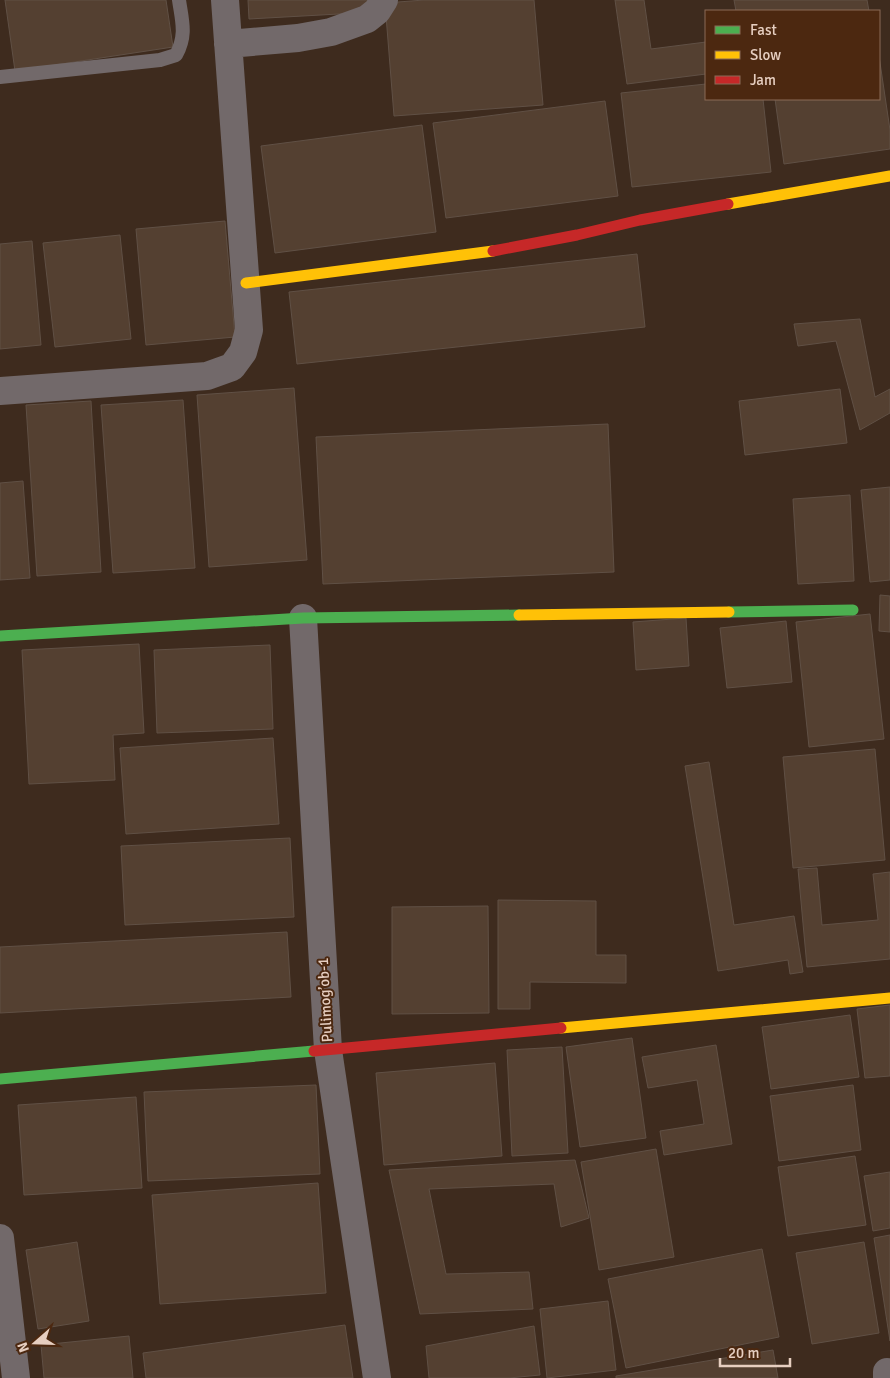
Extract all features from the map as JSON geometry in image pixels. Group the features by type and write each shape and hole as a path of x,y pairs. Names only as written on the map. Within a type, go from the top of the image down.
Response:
{"street":[{"path":"0,391 207,376 232,367 243,352 249,330 225,0"},
{"path":"228,44 298,38 331,32 367,20 377,11 384,0"},
{"path":"246,283 496,251 640,220 890,176"},
{"path":"0,636 303,618 853,610"},
{"name":"Pulimog’ob-1","path":"303,618 328,1050 377,1378"},
{"path":"0,1079 890,998"},
{"path":"0,1238 16,1378"}],"lane":[{"path":"0,77 160,60 176,55 182,43 184,30 179,0"}],"building":[{"path":"5,0 166,0 173,47 15,71"},
{"path":"248,0 374,0 375,12 249,19"},
{"path":"424,0 534,0 543,105 394,116 385,3"},
{"path":"615,0 644,0 651,49 705,42 705,74 627,84"},
{"path":"734,0 867,0 869,10 736,10"},
{"path":"880,63 890,130 890,149 784,164 775,100 880,100"},
{"path":"705,84 705,100 763,100 771,172 632,187 621,93"},
{"path":"605,101 618,196 446,218 433,123"},
{"path":"422,125 436,232 275,253 261,146"},
{"path":"225,221 235,337 146,345 136,229"},
{"path":"120,235 131,339 55,347 43,243"},
{"path":"32,241 41,345 0,349 0,244"},
{"path":"637,254 645,327 297,364 289,292"},
{"path":"860,319 875,397 890,389 890,413 860,430 836,341 798,346 794,324"},
{"path":"294,388 307,560 209,567 197,395"},
{"path":"840,389 847,443 745,455 739,401"},
{"path":"183,400 195,568 113,573 101,405"},
{"path":"91,401 101,572 37,576 26,405"},
{"path":"608,424 614,572 323,584 316,437"},
{"path":"23,481 30,578 0,580 0,483"},
{"path":"890,487 890,580 870,582 861,490"},
{"path":"850,495 854,581 798,584 793,499"},
{"path":"880,595 890,596 890,632 879,631"},
{"path":"870,614 884,739 809,747 796,622"},
{"path":"686,618 689,666 636,670 633,622"},
{"path":"786,621 792,682 727,688 720,628"},
{"path":"139,644 144,733 113,735 115,780 29,784 22,650"},
{"path":"270,645 273,729 157,733 154,650"},
{"path":"273,738 279,824 126,834 120,748"},
{"path":"875,749 885,860 793,868 783,757"},
{"path":"709,762 734,925 794,916 803,972 790,974 788,960 718,971 685,766"},
{"path":"290,838 294,917 125,925 121,846"},
{"path":"817,868 822,925 878,920 873,874 890,872 890,959 807,967 798,869"},
{"path":"498,900 596,901 596,955 626,955 626,983 530,982 530,1009 498,1009"},
{"path":"488,906 489,1013 392,1014 392,907"},
{"path":"287,932 291,997 0,1013 0,947"},
{"path":"890,1005 890,1076 865,1078 857,1009"},
{"path":"850,1015 859,1077 771,1089 762,1027"},
{"path":"632,1038 646,1138 580,1147 566,1047"},
{"path":"716,1045 732,1144 664,1155 660,1131 704,1124 697,1080 648,1088 642,1057"},
{"path":"562,1047 568,1153 512,1156 507,1050"},
{"path":"495,1063 502,1156 384,1165 376,1073"},
{"path":"316,1085 320,1174 148,1181 144,1092"},
{"path":"853,1085 861,1150 779,1161 770,1096"},
{"path":"136,1097 142,1188 24,1195 18,1105"},
{"path":"656,1149 674,1257 599,1270 581,1162"},
{"path":"855,1156 866,1225 788,1236 778,1167"},
{"path":"575,1160 589,1218 561,1227 554,1184 429,1189 446,1274 529,1272 533,1309 420,1314 389,1170"},
{"path":"890,1172 890,1228 873,1231 864,1176"},
{"path":"318,1183 326,1293 160,1304 152,1195"},
{"path":"890,1235 890,1341 874,1238"},
{"path":"77,1242 89,1321 38,1329 26,1250"},
{"path":"864,1242 879,1333 812,1344 796,1253"},
{"path":"762,1249 779,1337 626,1368 608,1279"},
{"path":"608,1301 616,1370 547,1378 540,1309"},
{"path":"345,1325 353,1378 146,1378 143,1353"},
{"path":"534,1326 540,1375 509,1378 429,1378 426,1346"},
{"path":"129,1336 133,1378 44,1378 41,1345"},
{"path":"773,1350 778,1378 616,1378 616,1376"}],"traffic: fast":[{"path":"729,612 853,610"},
{"path":"0,636 303,618 519,615"},
{"path":"0,1079 314,1051"}],"traffic: slow":[{"path":"728,204 890,176"},
{"path":"246,283 493,251"},
{"path":"519,615 729,612"},
{"path":"561,1028 890,998"}],"traffic: jam":[{"path":"493,251 577,235 640,220 728,204"},
{"path":"314,1051 561,1028"}]}
